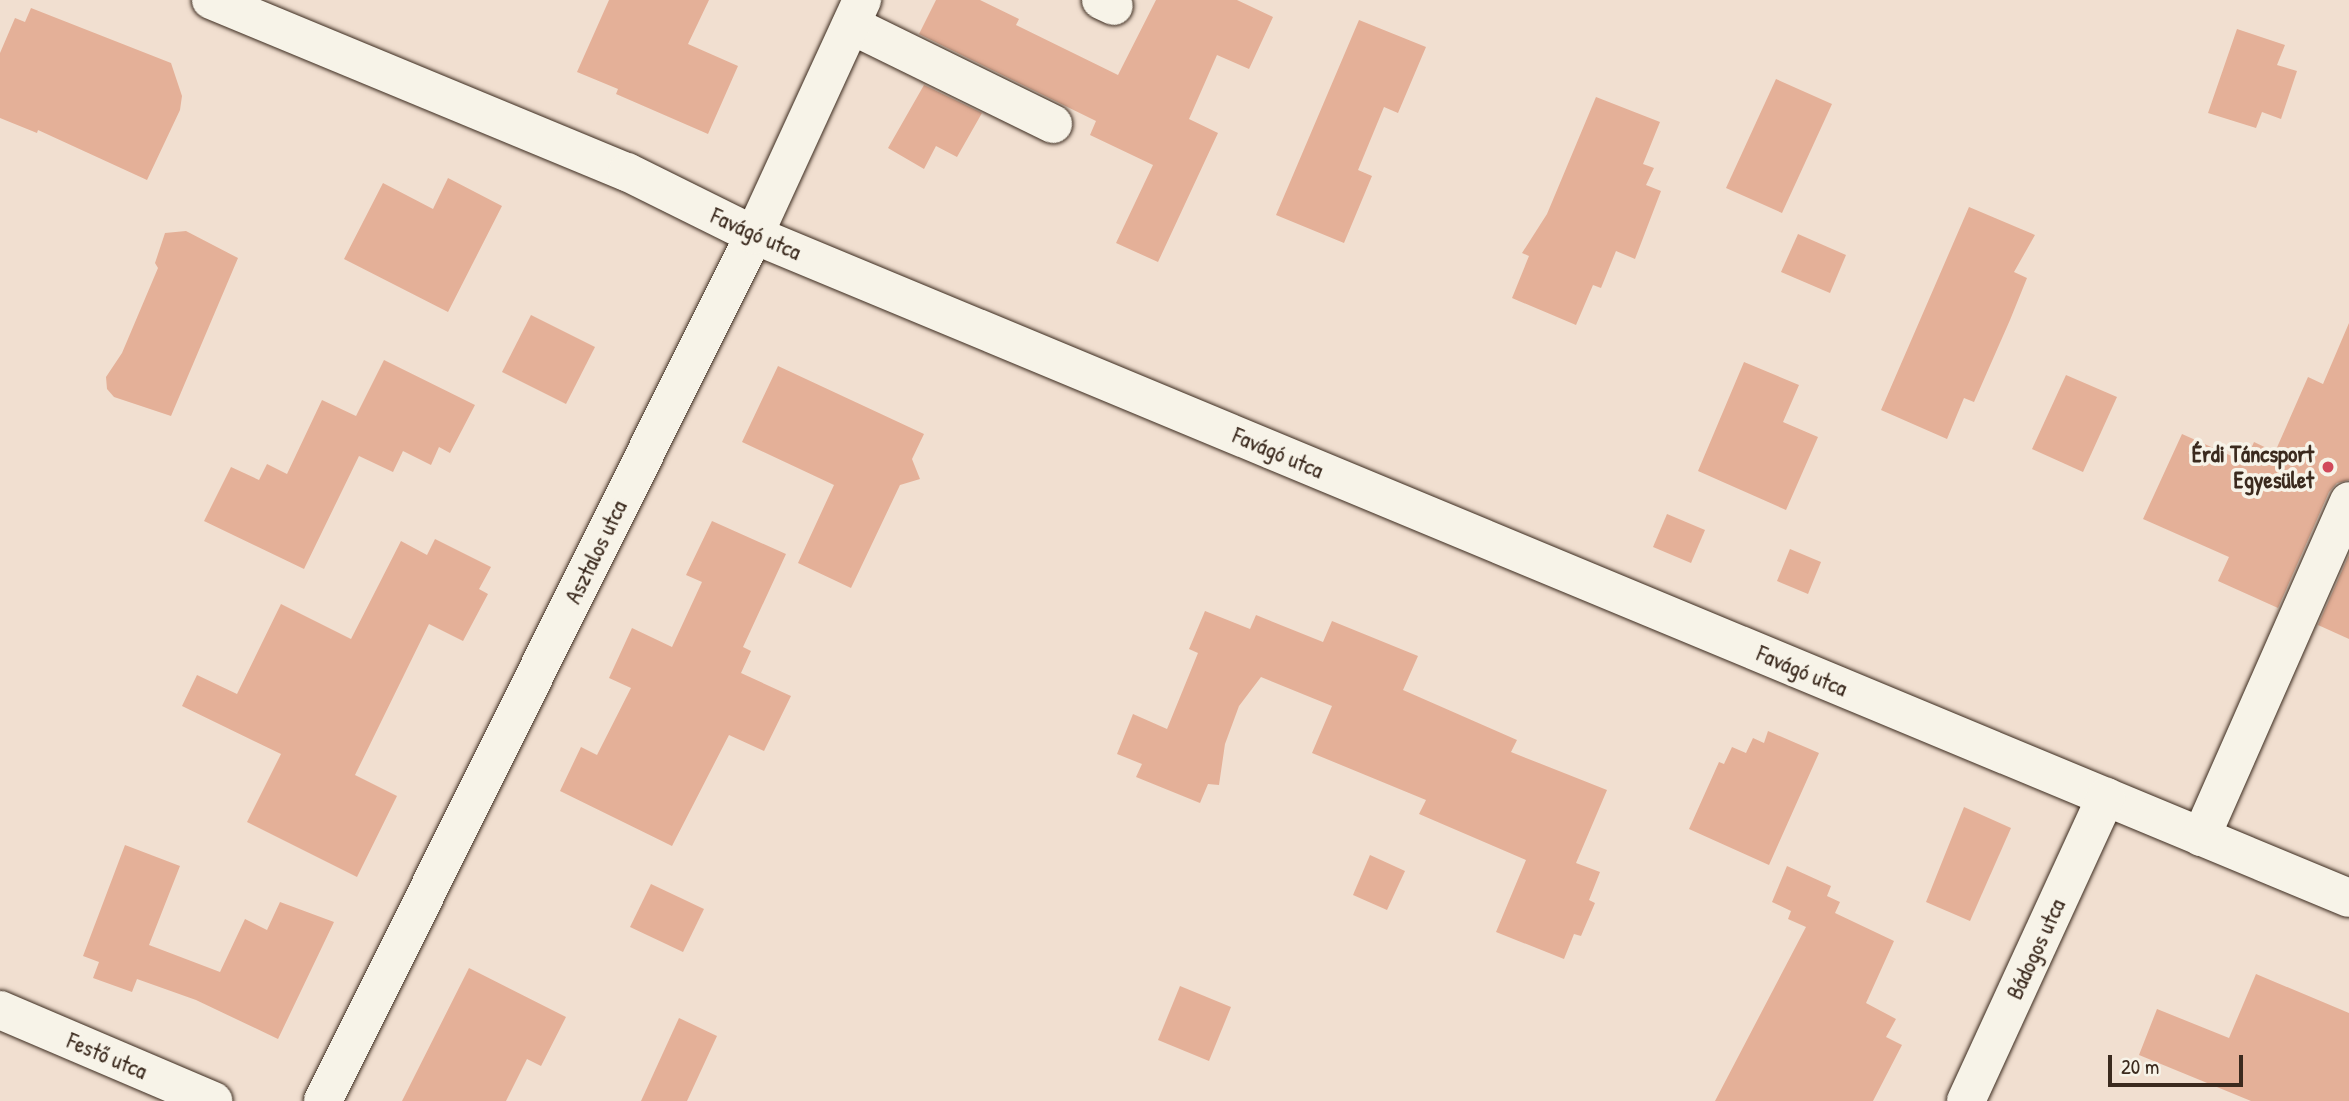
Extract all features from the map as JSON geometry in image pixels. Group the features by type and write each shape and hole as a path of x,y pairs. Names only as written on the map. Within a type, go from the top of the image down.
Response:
{"street":[{"name":"Favágó utca","path":"211,0 627,172 754,235 2349,898"},
{"name":"Asztalos utca","path":"323,1101 754,235 856,13"},
{"path":"856,13 1053,124"},
{"path":"2201,837 2349,500"},
{"name":"Bádogos utca","path":"1965,1101 2106,797"},
{"name":"Festő utca","path":"0,1010 213,1101"}],"building":[{"path":"609,0 709,0 688,44 738,66 708,134 616,94 618,89 577,72"},
{"path":"936,0 980,0 1019,19 1016,25 1118,75 1156,0 1237,0 1273,17 1249,69 1217,55 1189,119 1218,133 1158,262 1116,243 1153,165 1090,135 1096,121 919,34"},
{"path":"31,8 171,63 182,96 180,110 147,180 38,130 37,133 0,118 0,53 15,18 25,22"},
{"path":"1359,20 1426,47 1398,113 1384,107 1358,170 1372,176 1344,243 1276,215"},
{"path":"2237,29 2285,45 2277,65 2297,71 2281,119 2262,112 2256,128 2208,113"},
{"path":"1776,79 1832,104 1782,213 1726,188"},
{"path":"924,85 982,113 957,157 936,146 924,169 888,148"},
{"path":"1596,97 1660,122 1643,164 1654,168 1646,185 1661,191 1635,259 1616,251 1601,288 1593,285 1576,325 1512,298 1529,256 1522,253 1547,214"},
{"path":"448,178 502,206 448,312 344,259 383,183 433,209"},
{"path":"1969,207 2035,235 2014,272 2027,278 2010,320 1974,402 1964,398 1947,439 1881,410"},
{"path":"186,231 238,258 171,416 114,397 107,389 106,377 122,353 158,268 155,263 165,233"},
{"path":"1798,234 1846,255 1830,293 1781,272"},
{"path":"531,315 595,347 566,404 502,372"},
{"path":"2349,323 2349,480 2337,483 2329,492 2278,608 2218,581 2229,557 2143,519 2182,434 2245,462 2254,442 2275,452 2308,377 2323,384"},
{"path":"384,360 475,405 450,453 439,447 431,465 403,451 393,472 359,456 304,569 204,521 231,467 259,480 267,464 287,474 322,400 356,416"},
{"path":"1744,362 1799,385 1783,422 1818,437 1786,510 1698,471"},
{"path":"778,366 924,434 912,459 920,479 900,485 851,588 798,563 834,485 742,442"},
{"path":"2066,375 2117,397 2083,472 2032,449"},
{"path":"1667,514 1705,530 1691,563 1653,547"},
{"path":"712,521 786,554 743,647 751,651 741,673 791,696 764,751 729,735 672,846 560,791 581,747 597,755 631,688 609,678 632,628 672,647 702,582 686,575"},
{"path":"435,539 491,567 479,589 488,594 463,641 429,624 355,775 397,796 357,877 247,822 281,754 182,706 197,675 237,694 281,604 351,639 401,541 427,555"},
{"path":"1790,549 1821,562 1808,594 1777,581"},
{"path":"2349,555 2349,639 2318,625"},
{"path":"1205,611 1250,629 1256,615 1323,642 1332,621 1418,656 1403,690 1517,740 1511,752 1607,790 1576,863 1600,872 1589,900 1595,903 1581,936 1574,934 1564,959 1496,932 1526,860 1419,814 1426,800 1312,753 1332,706 1261,677 1239,706 1225,744 1219,785 1208,784 1200,803 1136,777 1142,764 1117,754 1133,714 1167,729 1198,653 1189,649"},
{"path":"1768,731 1819,753 1769,865 1689,829 1719,762 1724,764 1732,747 1746,753 1753,738 1764,743"},
{"path":"1964,807 2011,828 1970,921 1926,902"},
{"path":"125,845 180,866 149,945 220,972 245,919 267,930 280,902 334,922 278,1039 196,1000 137,979 132,992 93,978 99,962 83,956"},
{"path":"1370,855 1405,871 1387,910 1353,895"},
{"path":"1787,866 1831,886 1827,896 1840,902 1835,913 1894,941 1866,1003 1896,1019 1886,1037 1902,1045 1873,1101 1715,1101 1806,927 1788,919 1791,911 1772,902"},
{"path":"651,884 704,909 683,952 630,927"},
{"path":"469,968 566,1017 541,1066 527,1059 506,1101 402,1101"},
{"path":"2256,974 2349,1013 2349,1101 2251,1101 2139,1055 2157,1009 2229,1038"},
{"path":"1180,986 1231,1007 1209,1061 1158,1040"},
{"path":"679,1018 717,1036 687,1101 641,1101"}],"place":[{"name":"Érdi Táncsport Egyesület","path":"2328,467"}]}
